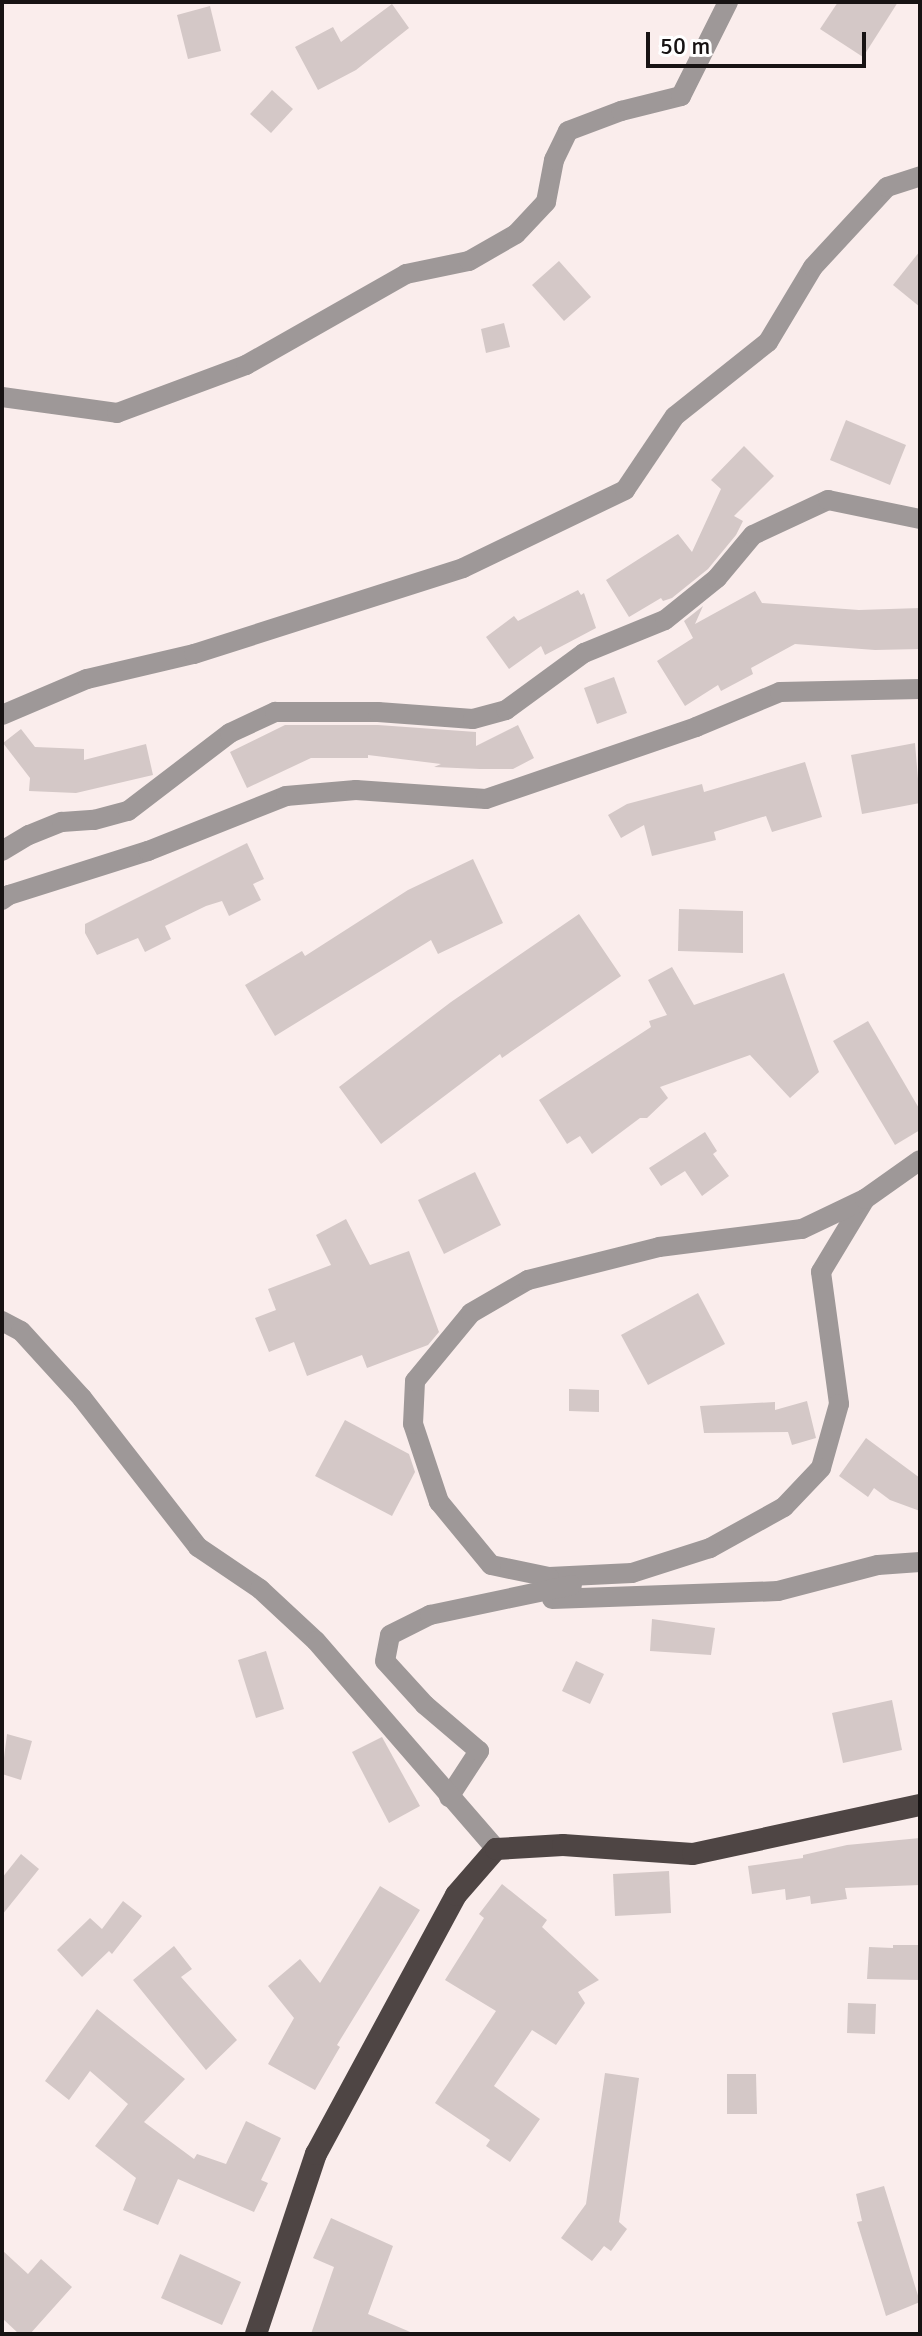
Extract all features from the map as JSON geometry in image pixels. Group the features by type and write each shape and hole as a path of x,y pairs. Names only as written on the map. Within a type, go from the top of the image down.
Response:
{"highway":[{"path":"256,2334 316,2154 456,1895 496,1849 563,1845 693,1854 920,1805"}],"street":[{"path":"2,397 117,413 246,365 406,274 469,261 516,234 546,202 554,160 568,131 621,111 681,96 728,2"},
{"path":"2,715 87,679 194,654 463,568 625,490 675,416 768,342 813,267 887,187 920,176"},
{"path":"2,851 29,835 62,822 94,820 128,811 230,733 275,712 378,712 473,719 506,710 584,653 665,620 717,578 753,535 828,500 920,519"},
{"path":"2,900 9,895 148,851 286,796 356,790 486,799 696,727 780,692 920,689"},
{"path":"632,1573 549,1577 491,1565 439,1502 413,1424 415,1381 471,1313 528,1280 659,1247 802,1229 865,1199 920,1160"},
{"path":"449,1797 479,1751 425,1705 385,1661 390,1635 430,1615 632,1573 710,1548 784,1507 821,1468 839,1404 821,1272 865,1199"},
{"path":"2,1321 21,1331 82,1398 198,1547 260,1589 316,1641 496,1849"},
{"path":"499,1601 778,1591 878,1565 920,1562"}],"building":[{"path":"838,2 898,2 863,57 820,29"},
{"path":"392,4 409,28 356,70 318,90 295,47 333,27 341,42"},
{"path":"210,6 221,51 188,59 177,15"},
{"path":"272,90 293,109 271,133 250,114"},
{"path":"920,251 920,307 893,285"},
{"path":"559,261 591,297 564,321 532,285"},
{"path":"504,323 510,347 486,353 481,329"},
{"path":"846,420 906,445 890,485 830,460"},
{"path":"744,446 774,476 734,516 743,521 736,535 708,569 672,598 663,601 661,598 629,617 606,580 678,534 692,552 721,489 711,480"},
{"path":"578,590 581,595 584,593 596,628 545,655 541,646 509,669 486,637 514,616 518,621"},
{"path":"755,591 762,603 859,610 920,608 920,649 875,650 795,644 751,668 753,674 721,691 718,685 685,706 657,661 693,638 684,621 703,606 695,624"},
{"path":"614,677 627,713 597,724 584,688"},
{"path":"285,725 378,725 476,732 476,746 518,725 534,758 513,769 480,769 434,767 441,764 368,755 368,758 311,758 247,788 230,752"},
{"path":"21,729 35,747 84,749 84,760 146,744 153,775 76,793 29,791 30,778 3,743"},
{"path":"915,743 920,803 862,814 851,755"},
{"path":"805,762 822,817 772,832 766,816 714,832 716,840 652,856 644,825 621,838 608,815 627,804 702,784 704,792"},
{"path":"247,843 264,879 253,884 261,900 229,916 222,901 206,906 165,926 171,939 145,952 138,938 97,955 85,933 85,924"},
{"path":"473,859 503,923 438,954 431,940 275,1036 245,985 302,951 305,956 408,890"},
{"path":"679,909 743,911 743,953 678,951"},
{"path":"579,914 621,976 502,1058 500,1054 381,1144 339,1087 451,1002"},
{"path":"672,967 694,1005 784,973 819,1072 790,1098 750,1055 660,1087 668,1098 647,1118 640,1118 592,1154 580,1136 567,1144 539,1100 651,1027 649,1021 667,1015 648,980"},
{"path":"868,1021 920,1110 920,1130 895,1145 833,1041"},
{"path":"705,1132 717,1151 713,1154 729,1176 702,1196 685,1171 661,1186 649,1168"},
{"path":"475,1172 501,1225 444,1254 418,1200"},
{"path":"346,1219 370,1265 409,1251 439,1332 428,1345 367,1368 362,1355 307,1376 294,1342 269,1352 255,1318 276,1310 268,1289 331,1265 316,1235"},
{"path":"698,1293 725,1344 648,1385 621,1335"},
{"path":"569,1389 599,1390 599,1412 569,1411"},
{"path":"807,1401 816,1438 792,1445 788,1432 704,1433 700,1406 775,1402 775,1410"},
{"path":"345,1420 409,1454 415,1472 392,1516 315,1476"},
{"path":"866,1438 920,1478 920,1511 890,1500 874,1488 868,1497 839,1476"},
{"path":"652,1619 715,1628 711,1655 650,1651"},
{"path":"266,1651 284,1709 256,1718 238,1660"},
{"path":"576,1661 604,1674 590,1704 562,1691"},
{"path":"892,1700 902,1750 843,1763 832,1713"},
{"path":"7,1734 32,1741 21,1780 2,1774"},
{"path":"382,1737 420,1806 389,1823 352,1752"},
{"path":"920,1838 920,1885 845,1888 847,1899 811,1904 810,1896 786,1900 785,1889 752,1894 748,1866 803,1858 803,1855 847,1845"},
{"path":"21,1854 39,1869 2,1915 2,1878"},
{"path":"669,1871 671,1913 615,1916 613,1874"},
{"path":"502,1884 547,1920 542,1927 599,1980 578,1992 585,2003 556,2045 532,2030 494,2086 540,2119 510,2162 486,2146 490,2140 435,2103 496,2011 445,1980 484,1918 479,1914"},
{"path":"380,1886 420,1910 337,2045 340,2047 315,2090 268,2064 294,2018 268,1986 300,1959 320,1983"},
{"path":"123,1901 142,1916 112,1954 109,1951 82,1977 57,1950 90,1918 102,1929"},
{"path":"893,1945 920,1945 920,1980 867,1979 869,1947 893,1948"},
{"path":"174,1946 192,1969 181,1977 237,2040 206,2070 133,1980"},
{"path":"848,2003 876,2004 875,2034 847,2033"},
{"path":"97,2009 185,2079 144,2122 194,2159 197,2154 226,2164 246,2121 281,2138 261,2180 268,2183 254,2212 178,2179 158,2225 123,2210 136,2178 95,2146 128,2104 90,2071 69,2100 45,2081"},
{"path":"605,2073 639,2078 619,2222 627,2229 611,2251 604,2246 592,2261 561,2238 586,2204"},
{"path":"727,2074 756,2074 757,2114 727,2114"},
{"path":"884,2186 920,2302 886,2316 857,2222 862,2221 856,2194"},
{"path":"331,2218 393,2246 368,2314 415,2334 311,2334 334,2267 313,2258"},
{"path":"2,2250 28,2274 41,2259 72,2287 30,2334 19,2334 2,2318"},
{"path":"180,2254 241,2282 222,2325 161,2298"}]}
